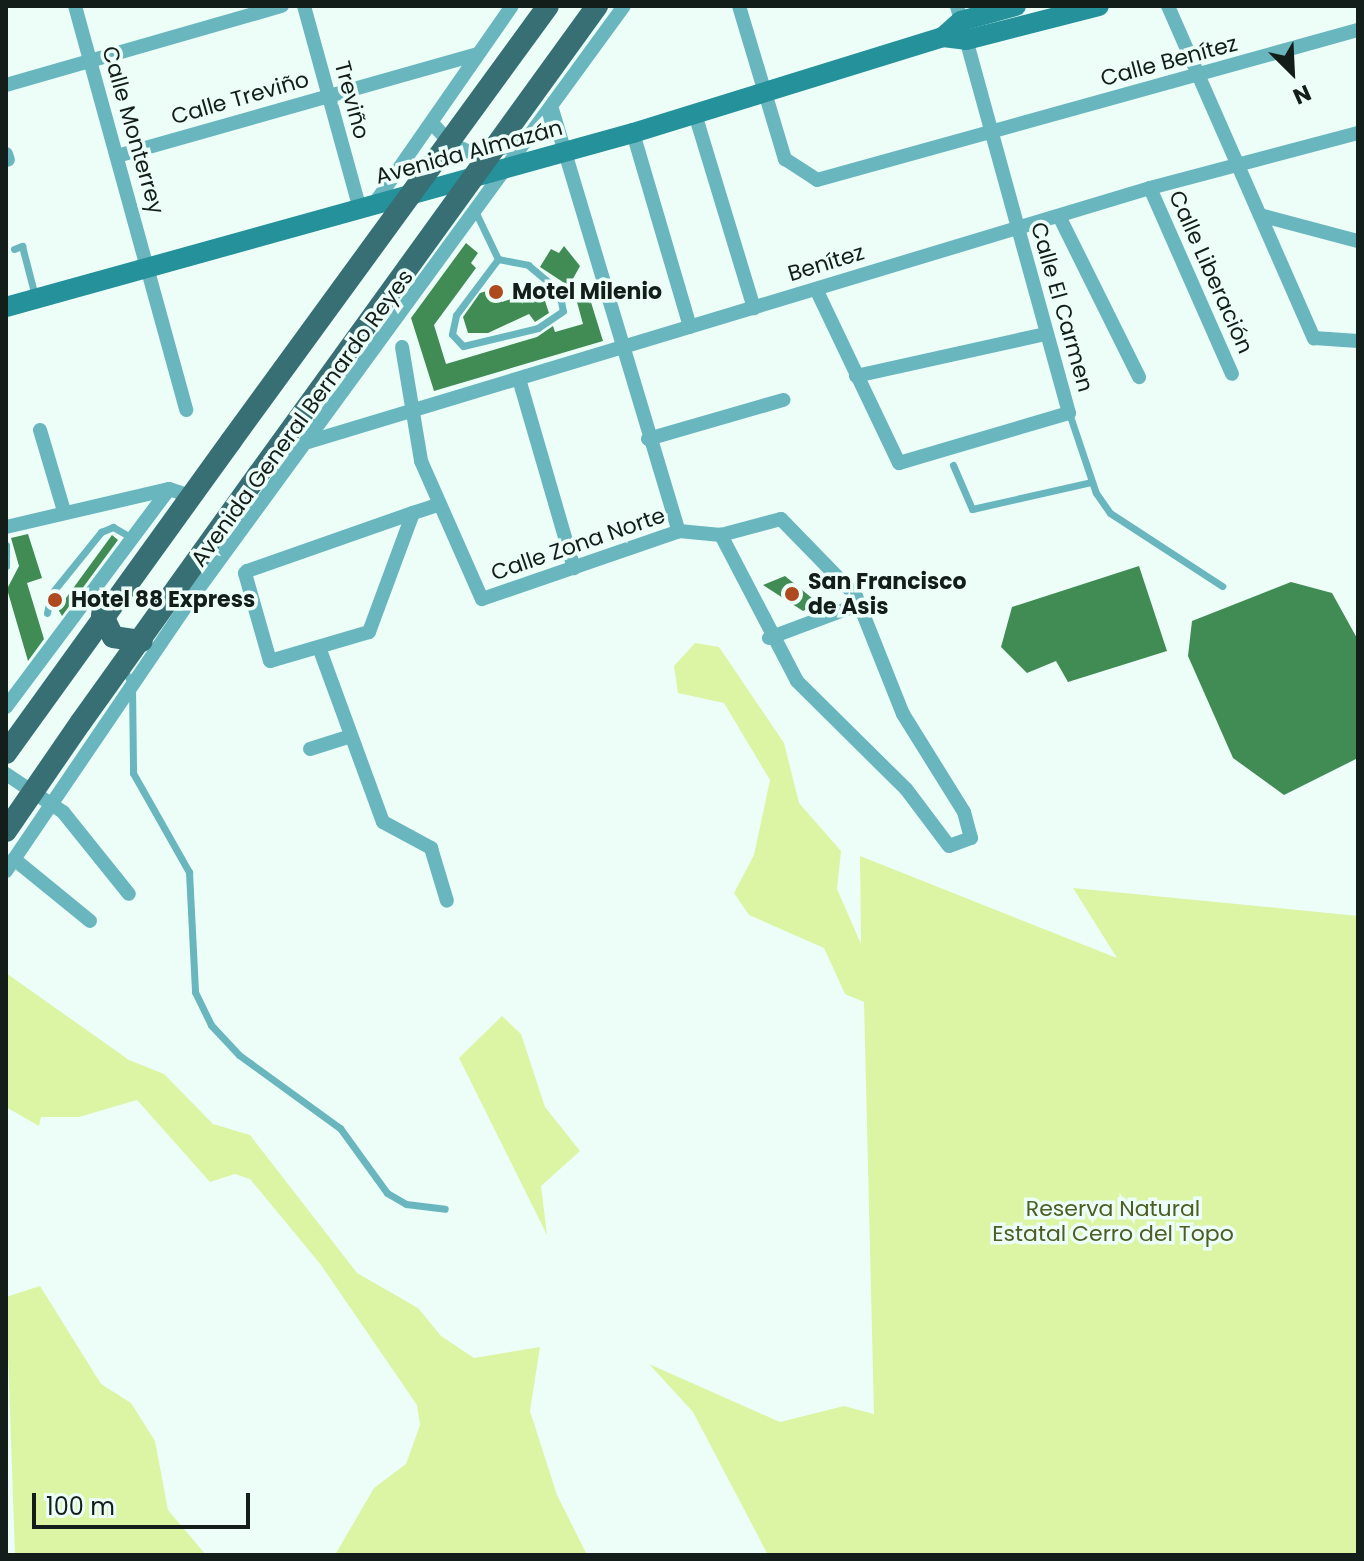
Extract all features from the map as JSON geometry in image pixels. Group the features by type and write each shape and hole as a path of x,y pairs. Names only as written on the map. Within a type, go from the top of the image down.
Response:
{"main road":[{"name":"Avenida General Bernardo Reyes","path":"6,753 102,614 179,493 231,441 548,6"},
{"name":"Avenida General Bernardo Reyes","path":"6,831 81,722 127,676 142,641 182,598 258,475 597,6"},
{"name":"Avenida Almazán","path":"6,307 440,182 509,167 633,133 943,37 962,22 1016,6"},
{"name":"Avenida Almazán","path":"962,22 1099,6"},
{"path":"102,614 113,637 142,641"}],"street":[{"name":"Calle Monterrey","path":"75,6 186,410"},
{"path":"6,85 282,6"},
{"name":"Treviño","path":"304,6 328,95 368,203"},
{"path":"368,203 432,123 512,6"},
{"path":"90,921 10,865 53,804 127,676 182,598 308,442 624,6"},
{"name":"Calle Benítez","path":"739,6 785,159 800,174 817,180 1358,30"},
{"path":"1168,6 1236,167 1314,338 1358,341"},
{"name":"Calle El Carmen","path":"856,376 898,463 1069,413 962,22"},
{"name":"Calle Treviño","path":"117,156 477,54"},
{"path":"552,109 620,348 679,531"},
{"path":"695,114 754,308"},
{"path":"432,123 451,144 477,155 506,153 534,134"},
{"path":"633,133 690,327"},
{"name":"Benítez","path":"308,442 1150,188 1358,133"},
{"name":"Calle Liberación","path":"1150,188 1232,374"},
{"path":"1260,215 1358,241"},
{"path":"1059,216 1139,377"},
{"path":"816,289 856,376 1045,334"},
{"path":"402,347 417,409 417,451 437,505 413,513 244,574 270,661 320,650 369,632 413,513"},
{"path":"519,379 574,568"},
{"path":"648,439 783,400"},
{"path":"40,430 64,511"},
{"path":"6,527 64,511 179,493"},
{"path":"6,707 132,538 179,493"},
{"name":"Calle Zona Norte","path":"437,505 482,599 679,531 721,535 781,519 860,604"},
{"path":"721,535 769,638 797,681 906,789 949,846 974,836 903,714 860,604 769,638"},
{"path":"320,650 383,822 431,848 447,901"},
{"path":"310,749 351,736"},
{"path":"6,774 53,804 129,894"}],"lane":[{"path":"440,182 475,211 498,259"},
{"path":"14,249 22,246 36,298"},
{"path":"498,259 528,265 559,291 563,311 538,328 467,348 454,338 456,315 498,259"},
{"path":"1069,413 1092,482 1117,518 1222,586"},
{"path":"953,465 972,509 1092,482"},
{"path":"47,613 51,594 101,532 113,527 132,538"},
{"path":"6,545 6,566"},
{"path":"127,676 131,765 189,872 195,992 211,1025 239,1055 340,1128 387,1193 406,1204 445,1209"}],"green space":[{"name":"Reserva Natural Estatal Cerro del Topo","path":"695,643 719,647 784,743 799,803 841,851 837,889 861,944 860,856 1117,958 1073,888 1358,916 1358,1555 768,1555 693,1412 649,1364 780,1422 844,1406 874,1414 864,1002 845,994 824,948 749,915 734,893 754,855 770,780 724,703 678,693 674,666"},
{"path":"6,973 129,1060 164,1074 213,1124 250,1135 357,1273 418,1308 441,1336 474,1358 540,1347 530,1411 557,1495 587,1555 335,1555 374,1488 406,1464 420,1425 417,1405 321,1265 250,1179 235,1174 210,1182 137,1100 79,1117 41,1117 39,1126 6,1107"},
{"path":"502,1016 521,1034 545,1107 580,1151 541,1186 547,1235 459,1058"},
{"path":"40,1286 101,1384 131,1403 155,1441 168,1510 206,1555 15,1555 6,1297"}],"building":[{"path":"466,243 478,253 471,263 476,268 434,325 446,364 537,337 553,326 555,332 583,324 577,302 590,299 603,341 434,391 411,318"},
{"path":"564,246 580,266 569,286 540,267 551,249 559,253"},
{"path":"497,288 502,302 541,289 549,313 535,322 529,314 488,333 468,333 463,317 480,293"},
{"path":"28,534 42,578 27,583 44,639 28,661 7,589 19,566 11,538"},
{"path":"112,535 118,540 62,616 58,609"},
{"path":"1139,566 1167,651 1068,682 1056,661 1027,673 1001,647 1012,607"},
{"name":"San Francisco de Asis","path":"785,576 818,603 803,611 763,585"},
{"path":"1291,582 1332,593 1358,640 1358,758 1284,795 1233,758 1188,656 1192,621"}],"place":[{"name":"Motel Milenio","path":"496,292"},
{"name":"San Francisco de Asis","path":"792,594"},
{"name":"Hotel 88 Express","path":"55,600"}]}
